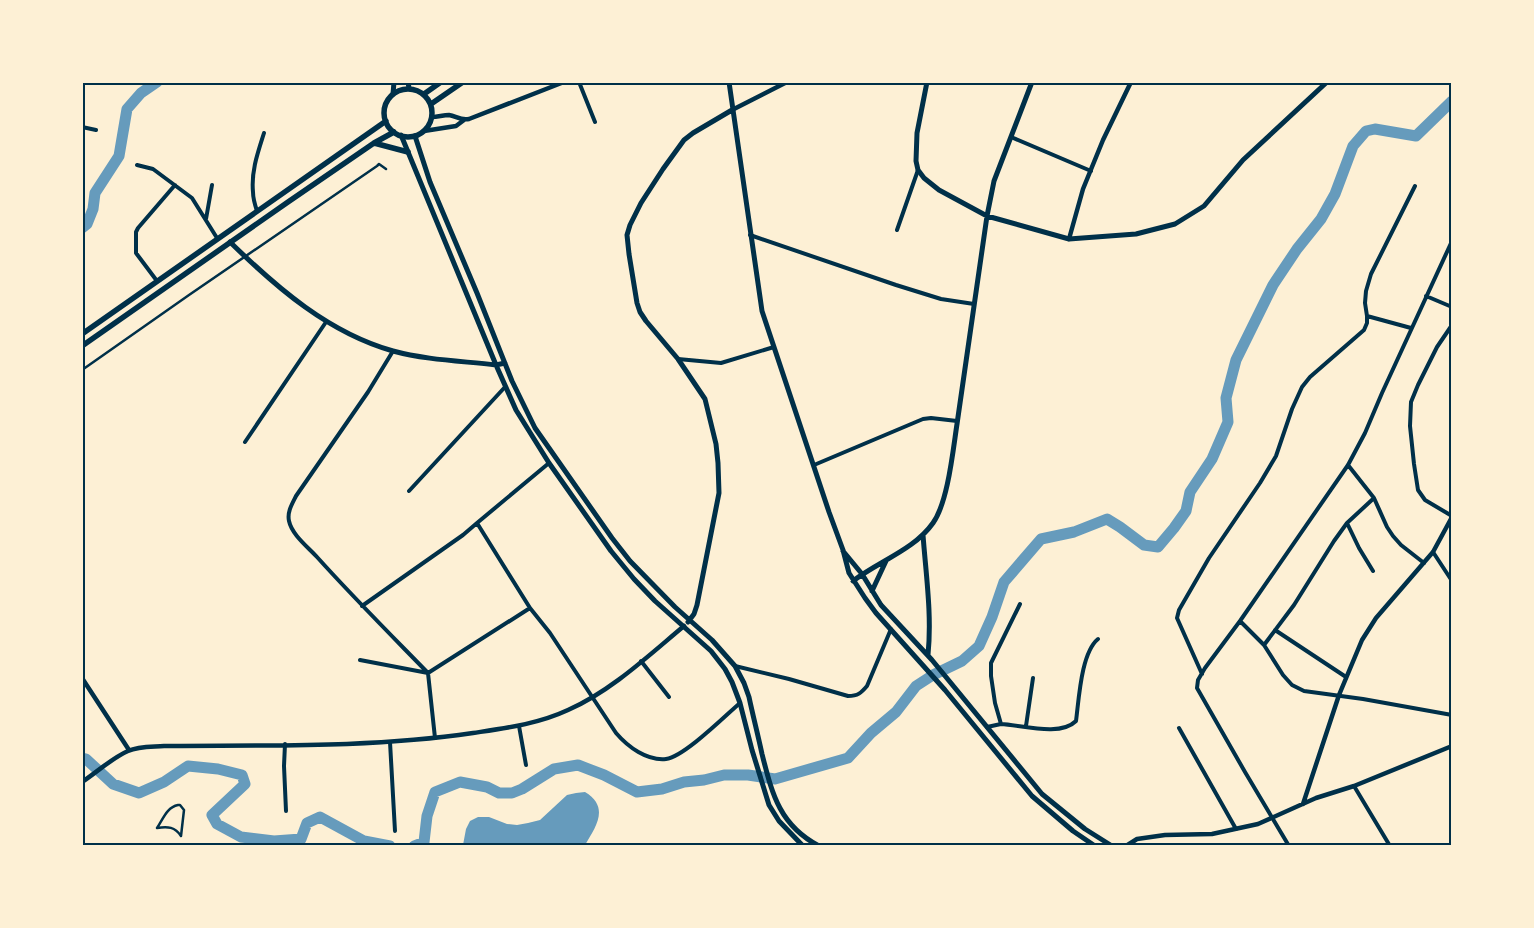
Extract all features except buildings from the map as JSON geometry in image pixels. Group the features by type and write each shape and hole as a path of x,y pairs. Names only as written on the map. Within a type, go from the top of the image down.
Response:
{"main road":[{"path":"393,94 394,82"},
{"path":"424,94 441,82"},
{"path":"431,104 463,82"},
{"path":"729,82 762,311 853,581 876,613 945,690 1032,796 1073,831 1096,846"},
{"path":"928,82 917,132 916,161 918,170 924,178 939,190 987,216 1069,239 1136,234 1175,224 1204,206 1244,160 1327,82"},
{"path":"853,581 923,535 938,515 945,494 994,180 1032,82"},
{"path":"409,85 424,94 431,104 432,117 424,131 414,136 401,136 394,132 386,120 385,106 393,94 409,85"},
{"path":"684,626 690,621 697,605 719,493 718,463 712,421 705,399 678,359 646,322 640,312 634,288 627,235 641,203 684,140 732,110"},
{"path":"82,334 386,120"},
{"path":"82,346 374,143 394,132"},
{"path":"401,136 496,365 529,432 611,551 628,572 656,601 711,651 725,669 740,703 769,805 779,821 803,846"},
{"path":"414,136 430,182 505,363 535,428 620,548 641,573 712,640 735,666 749,697 770,787 777,803 785,816 803,836 819,846"},
{"path":"374,143 408,152"},
{"path":"230,242 295,300 326,322 360,339 393,351 409,354 496,365 505,363"},
{"path":"529,432 535,428"},
{"path":"923,535 930,634 928,655"},
{"path":"843,550 862,574 890,616 928,655 1028,779 1042,794 1085,829 1112,846"},
{"path":"872,591 886,561"}],"street":[{"path":"424,131 456,126 464,120 564,82"},
{"path":"579,82 595,122"},
{"path":"732,110 787,82"},
{"path":"1069,239 1083,189 1103,140 1131,82"},
{"path":"432,117 448,115 464,120"},
{"path":"82,127 96,130"},
{"path":"257,211 253,192 253,177 264,133"},
{"path":"1011,137 1091,171"},
{"path":"82,370 379,164 386,169"},
{"path":"137,165 153,169 192,198 218,238"},
{"path":"898,230 918,170"},
{"path":"157,281 136,253 136,232 175,185"},
{"path":"206,219 212,185"},
{"path":"1202,674 1177,618 1179,610 1209,558 1260,484 1276,456 1292,409 1302,387 1310,377 1364,330 1367,323 1366,291 1371,274 1415,186"},
{"path":"750,234 896,285 941,299 974,304"},
{"path":"1288,846 1197,688 1198,680 1348,465 1365,434 1411,328 1452,241"},
{"path":"1426,296 1452,307"},
{"path":"1367,316 1411,328"},
{"path":"245,442 326,322"},
{"path":"1303,804 1339,695 1362,640 1376,618 1433,552 1452,517 1424,500 1418,490 1410,426 1411,402 1418,384 1437,347 1452,325"},
{"path":"678,359 721,364 774,347"},
{"path":"393,351 368,392 296,496 288,513 289,522 298,536 362,606 428,673 435,738"},
{"path":"409,490 506,387"},
{"path":"814,465 923,419 957,421"},
{"path":"362,606 463,535 549,463"},
{"path":"1348,465 1374,498 1393,536 1401,545 1424,563"},
{"path":"1264,645 1294,605 1347,523 1374,498"},
{"path":"477,523 530,608 550,633 623,741 635,751 667,759 674,756 688,748 740,703"},
{"path":"1347,523 1373,571"},
{"path":"1433,552 1452,581"},
{"path":"1001,724 995,703 991,663 1020,604"},
{"path":"360,660 428,673 530,608"},
{"path":"1240,621 1264,645 1283,675 1292,685 1304,692 1339,695 1452,715"},
{"path":"82,782 129,750 164,746 390,742 435,738 519,726 555,716 593,698 684,626"},
{"path":"735,666 848,696 855,696 861,693 867,686 891,629"},
{"path":"1275,630 1346,677"},
{"path":"987,727 1001,724 1044,729 1071,726 1076,721 1085,665 1093,644 1098,639"},
{"path":"641,661 670,697"},
{"path":"82,678 129,750"},
{"path":"1026,726 1033,678"},
{"path":"519,726 526,765"},
{"path":"1180,728 1236,829"},
{"path":"390,742 395,831"},
{"path":"285,744 286,811"},
{"path":"1126,846 1137,839 1212,834 1258,824 1303,804 1354,786 1452,746"},
{"path":"1354,786 1390,846"},
{"path":"180,805 184,810 181,836 176,830 166,826 157,828 173,806 180,805"}],"water":[{"path":"585,792 593,798 599,811 596,824 585,845 463,845 466,829 470,821 478,817 489,817 507,824 528,823 540,820 567,795"}],"waterway":[{"path":"82,228 87,224 93,209 95,193 119,156 127,109 141,93 157,82"},
{"path":"414,846 424,842 427,816 435,792 460,782 487,787 499,793 512,793 554,769 578,765 604,775 637,792 662,789 684,782 724,775 748,775 775,779 848,758 871,733 896,712 916,686 933,675 962,661 979,646 992,617 1004,582 1041,539 1074,532 1107,519 1144,545 1158,547 1186,511 1190,492 1212,459 1228,422 1226,398 1236,360 1273,285 1297,249 1321,219 1335,194 1353,146 1366,131 1375,129 1416,136 1452,101"},
{"path":"82,758 86,759 113,784 139,793 164,782 188,766 218,769 242,775 245,784 212,815 217,824 241,837 274,841 301,839 307,823 320,817 364,841 390,846"}]}
